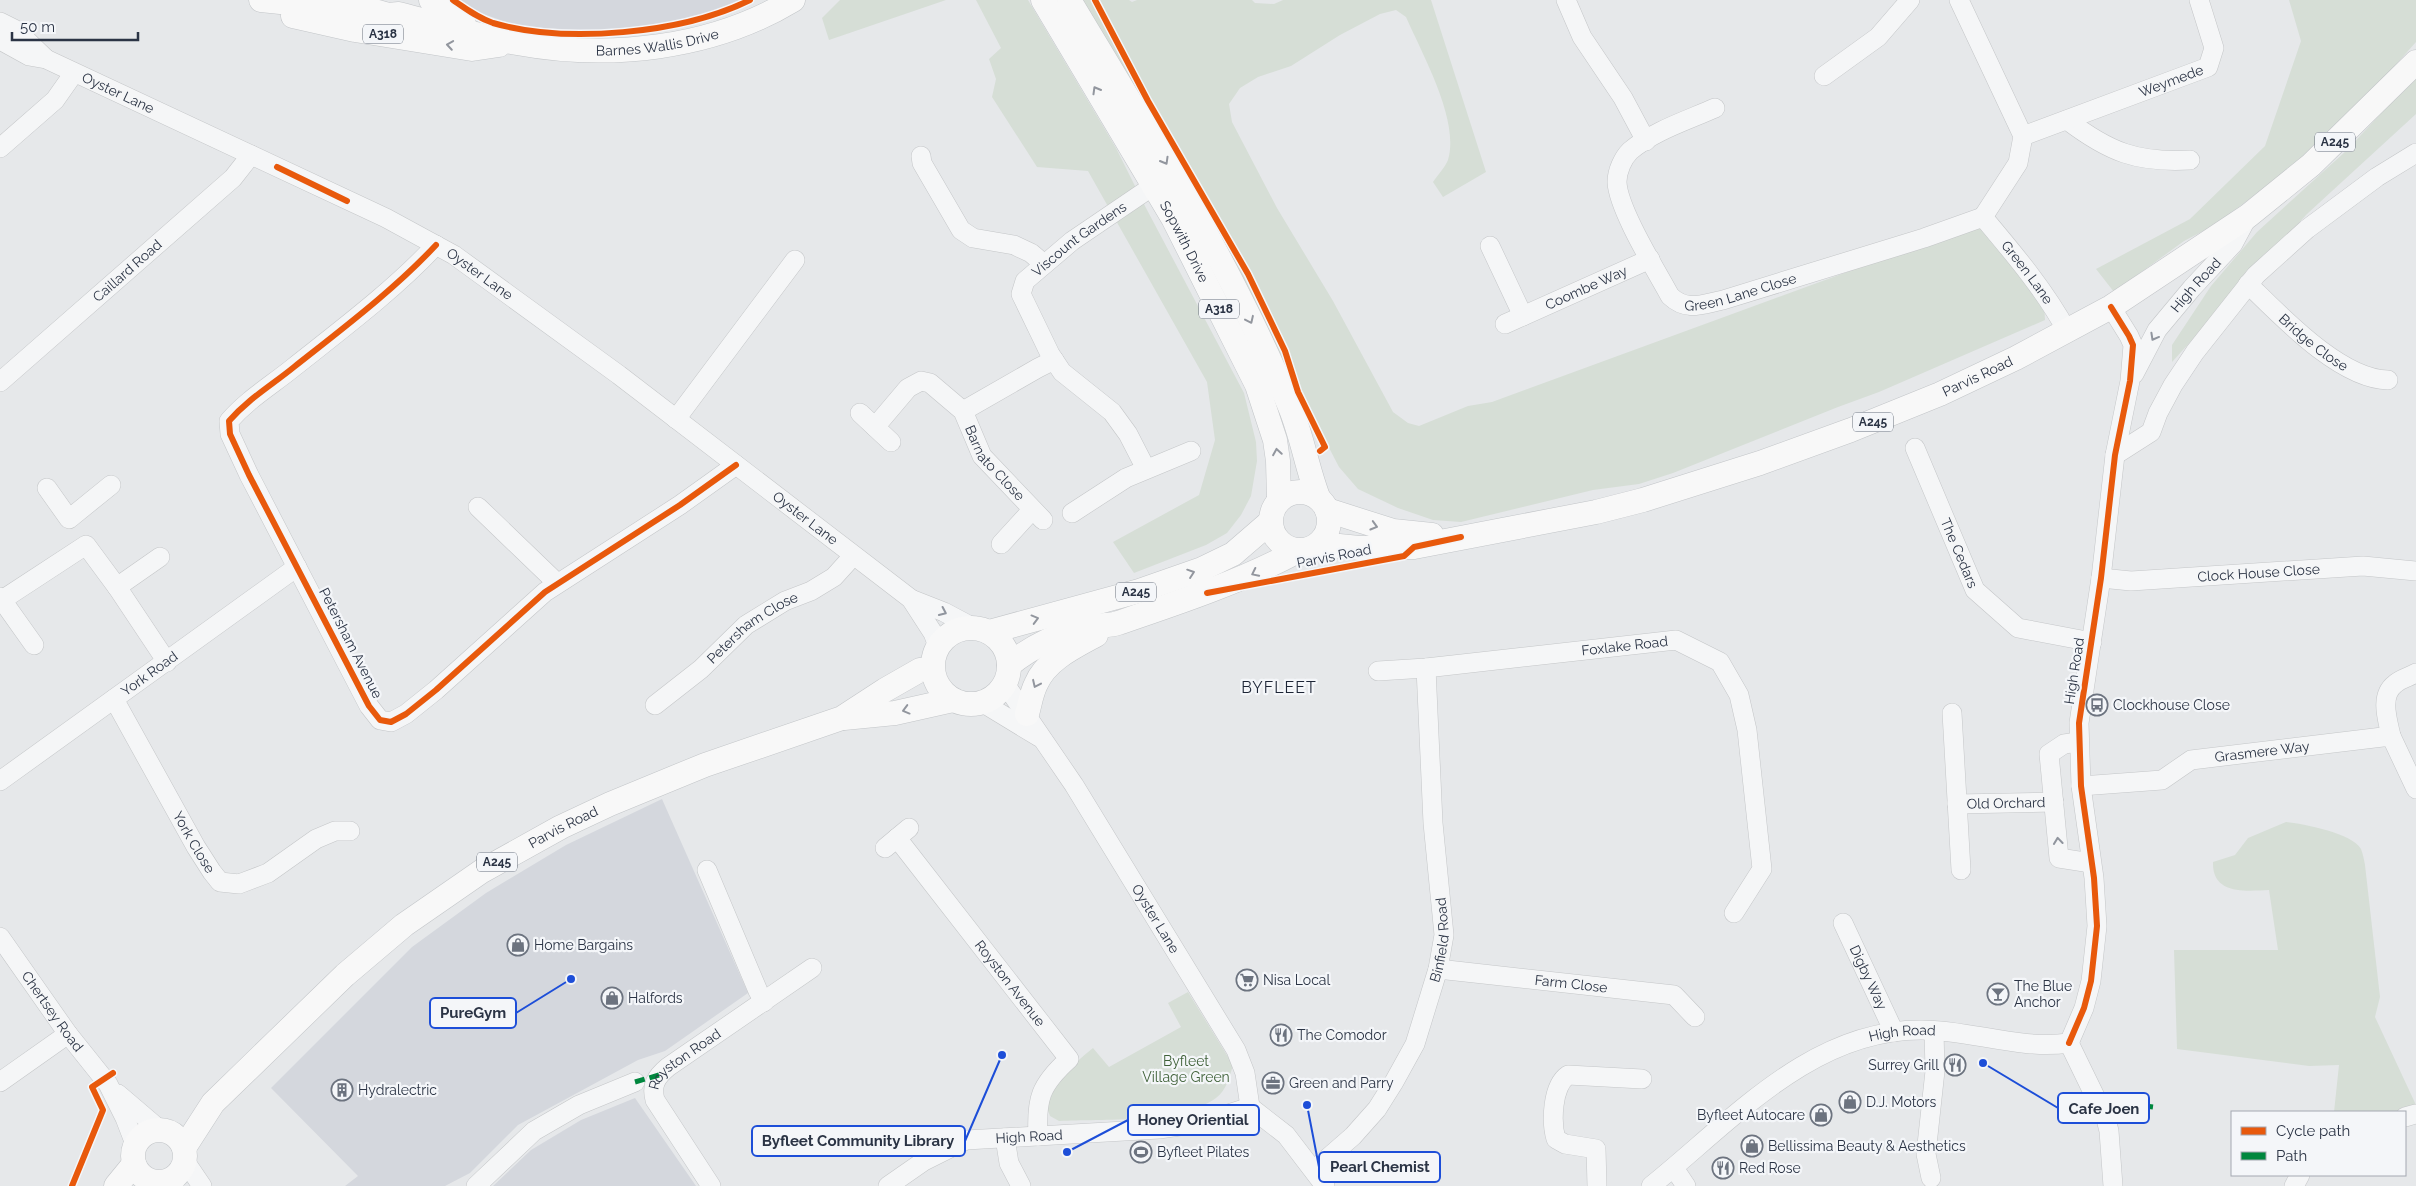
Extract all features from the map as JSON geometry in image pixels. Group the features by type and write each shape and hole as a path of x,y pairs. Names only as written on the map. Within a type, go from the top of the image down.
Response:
{"main road":[{"name":"Barnes Wallis Drive","path":"254,0 280,14 472,49 516,43"},
{"name":"Barnes Wallis Drive","path":"271,1 314,0"},
{"name":"Barnes Wallis Drive","path":"431,0 450,17 486,35"},
{"name":"Barnes Wallis Drive","path":"271,1 390,6 516,43 560,49 590,50 670,45 738,26 771,13 793,0"},
{"name":"Sopwith Drive","path":"1043,0 1177,226 1260,391 1275,440 1278,461 1275,511"},
{"name":"Sopwith Drive","path":"1069,0 1191,205 1248,314 1291,410 1323,504"},
{"name":"Parvis Road","path":"1007,674 1027,651 1051,639 1091,626 1115,624 1242,579 1309,547 1395,549 1430,545 1461,537 1596,512 1728,474 1851,430 1940,394 1997,368 2111,307 2248,216 2311,165 2416,62"},
{"name":"A245","path":"935,658 948,636 960,629 981,630 1138,591 1202,569 1233,554 1294,492 1302,492 1323,504"},
{"name":"Parvis Road","path":"1323,504 1393,531 1461,537"},
{"path":"1309,547 1329,528 1323,504"},
{"name":"A245","path":"1275,511 1276,538 1290,549 1309,547"},
{"name":"A245","path":"1027,714 1032,693 1044,668 1073,648 1115,624"},
{"path":"981,630 999,640 1006,652 1007,674"},
{"name":"Parvis Road","path":"842,718 920,670 935,658"},
{"path":"935,658 936,682 943,693 954,700"},
{"name":"A245","path":"954,700 968,704 983,703 996,695 1007,674"},
{"name":"Parvis Road","path":"150,1174 178,1174 174,1143 213,1103 346,975 404,926 482,871 561,827 610,804 705,765 842,718 895,713 954,700"},
{"path":"116,1186 150,1174 145,1133 174,1143"}],"street":[{"path":"1566,0 1582,38 1624,98 1646,141"},
{"path":"1824,76 1878,37 1910,0"},
{"path":"1959,0 2023,136 2018,163 1984,217"},
{"name":"Weymede","path":"2023,136 2208,66 2214,48 2199,0"},
{"name":"Oyster Lane","path":"0,22 16,30 46,59"},
{"name":"Oyster Lane","path":"0,40 29,56 46,59 146,104 386,218 436,245 504,289 676,418 853,556 911,598 981,630"},
{"path":"0,148 55,100 74,73"},
{"name":"Green Lane Close","path":"1715,108 1646,141 1630,152 1620,166 1617,181 1622,201 1650,259 1670,296 1678,304 1692,306 1732,298 1924,238 1984,217"},
{"path":"2067,120 2088,136 2119,153 2168,162 2190,160"},
{"path":"2114,455 2152,432 2158,413 2173,385 2195,352 2248,284 2281,250 2376,177 2416,153"},
{"name":"Caillard Road","path":"0,382 233,178 251,155"},
{"path":"922,156 922,163 960,230 973,238 1014,246 1032,253 1044,264"},
{"name":"Viscount Gardens","path":"1146,469 1128,434 1112,412 1062,372 1028,312 1021,294 1025,281 1072,241 1153,186"},
{"name":"High Road","path":"2130,381 2157,330 2192,288 2234,244 2248,216"},
{"name":"Green Lane","path":"1984,217 2029,271 2050,300 2067,331"},
{"name":"Petersham Avenue","path":"436,245 398,282 292,369 241,407 229,421 230,434 297,567 369,706 380,720 391,722 406,714 436,690 526,606 557,583 680,505 736,465"},
{"path":"1490,246 1523,316"},
{"name":"Coombe Way","path":"1505,324 1650,259"},
{"path":"676,418 794,260"},
{"name":"Bridge Close","path":"2248,284 2331,359 2375,380 2388,380"},
{"name":"High Road","path":"1651,1186 1750,1102 1798,1067 1861,1040 1894,1032 1934,1031 2045,1046 2069,1043 2084,1008 2095,956 2096,901 2081,786 2078,742 2101,578 2114,455 2130,381 2133,345 2111,307"},
{"name":"Barnato Close","path":"963,411 1054,360"},
{"name":"Barnato Close","path":"875,427 908,388 921,381 930,383 963,411 982,456 1038,515 1001,544"},
{"path":"860,413 891,442"},
{"name":"The Cedars","path":"1915,448 1975,590 2018,628 2092,642"},
{"path":"1072,513 1126,478 1191,451"},
{"path":"69,519 111,485"},
{"path":"47,488 167,662"},
{"path":"478,507 557,583"},
{"path":"34,645 1,598 86,545"},
{"name":"Petersham Close","path":"655,705 700,669 746,625 785,602 811,591 834,576 853,556"},
{"path":"117,587 160,557"},
{"name":"Clock House Close","path":"2101,578 2131,581 2363,566 2416,571"},
{"name":"York Road","path":"0,781 297,567"},
{"name":"Oyster Lane","path":"911,598 922,612 935,658"},
{"name":"Foxlake Road","path":"1378,671 1426,668 1676,640 1720,662 1739,695 1748,730 1762,869 1734,913"},
{"name":"Binfield Road","path":"1314,1170 1353,1136 1377,1109 1394,1082 1415,1044 1438,969 1444,935 1434,823 1426,668"},
{"path":"2416,673 2393,684 2385,709 2391,736 2416,789"},
{"name":"Oyster Lane","path":"1007,674 1042,739 1074,784 1236,1050 1245,1072 1250,1107"},
{"name":"York Close","path":"114,700 196,847 220,882 240,884 268,873 316,839 335,831 350,831"},
{"name":"Oyster Lane","path":"983,703 1042,739"},
{"name":"Old Orchard","path":"1952,713 1961,870"},
{"name":"Grasmere Way","path":"2081,786 2162,780 2191,760 2391,736"},
{"path":"2078,742 2064,744 2049,754 2059,858 2091,863"},
{"name":"Old Orchard","path":"1957,804 2054,802"},
{"name":"Royston Avenue","path":"897,838 1069,1060 1043,1089 1037,1109 1038,1136"},
{"path":"707,870 764,1002"},
{"name":"Digby Way","path":"1844,923 1894,1032"},
{"name":"Chertsey Road","path":"0,937 68,1034 108,1084 174,1143"},
{"name":"Royston Road","path":"711,1186 655,1100 654,1083 659,1075 668,1068 812,968"},
{"name":"Farm Close","path":"1438,969 1674,995 1694,1017"},
{"path":"1931,1178 1926,1144 1935,1071 1934,1031"},
{"path":"0,1082 68,1034"},
{"path":"2069,1043 2106,1119 2109,1131 2113,1186"},
{"path":"1597,1186 1596,1150 1566,1144 1556,1139 1554,1108 1558,1089 1568,1075 1642,1079"},
{"name":"Royston Road","path":"476,1186 534,1131 579,1106 635,1082"},
{"name":"Chertsey Road","path":"108,1084 150,1174"},
{"path":"1250,1107 1278,1126 1325,1186"},
{"name":"High Road","path":"888,1186 905,1173 946,1148 966,1140 1159,1129 1200,1123 1250,1107"},
{"path":"1004,1138 1009,1163 1021,1186"},
{"path":"174,1143 202,1186"},
{"path":"1674,1168 1686,1186"}],"shaded area":[{"path":"460,0 747,0 704,17 676,23 592,31 512,24 480,13"},
{"path":"662,799 748,993 665,1051 638,1060 518,1125 470,1173 445,1186 345,1186 358,1176 271,1088 412,947 486,893 566,845"},
{"path":"635,1098 696,1186 493,1186 531,1150 581,1120"}],"green space":[{"path":"840,0 946,0 829,40 822,18"},
{"path":"976,0 1028,0 1116,148 1244,393 1256,442 1257,461 1251,496 1241,515 1227,533 1206,545 1134,573 1113,542 1199,495 1215,440 1207,382 1088,171 1037,167 992,97 996,79 989,59 1001,48"},
{"path":"1077,0 1129,0 1132,2 1137,0 1252,0 1255,3 1274,4 1283,0 1431,0 1486,172 1443,197 1433,182 1448,160 1450,144 1449,126 1437,87 1406,17 1396,10 1380,14 1340,35 1291,66 1258,77 1240,88 1229,104 1232,122 1277,208 1333,301 1393,412 1408,423 1419,426 1468,406 1492,402 1981,223 2044,303 2045,320 1879,392 1673,473 1639,484 1593,490 1461,522 1433,520 1398,508 1358,489 1339,467 1255,305"},
{"path":"2289,0 2416,0 2416,42 2384,78 2304,159 2213,226 2184,241 2114,292 2096,269 2190,219 2265,146 2301,41"},
{"path":"2416,76 2416,114 2307,214 2172,362 2172,345 2211,286 2257,232 2346,151"},
{"path":"2286,822 2315,827 2338,834 2356,843 2361,849 2365,865 2380,997 2375,1017 2416,1105 2416,1109 2406,1111 2334,1111 2339,1065 2309,1066 2177,1049 2174,950 2278,950 2269,890 2250,891 2232,889 2224,886 2214,873 2213,862 2235,855 2248,838"},
{"name":"Byfleet Village Green","path":"1188,992 1233,1065 1227,1083 1216,1098 1201,1106 1163,1116 1059,1121 1050,1116 1046,1105 1050,1096 1060,1080 1078,1061 1093,1048 1109,1067 1181,1027 1168,1003"}],"marked path":[{"path":"635,1082 659,1075"},
{"path":"2099,1100 2153,1107"}],"cycle path":[{"path":"453,0 477,16 493,23 554,33 588,34 658,28 722,12 750,0"},
{"path":"1095,0 1148,101 1248,274 1285,351 1298,392 1325,447 1320,451"},
{"path":"277,167 347,201"},
{"path":"436,245 420,262 367,309 252,399 229,421 230,434 249,475 369,706 380,720 391,722 406,714 436,690 545,592 680,505 736,465"},
{"path":"2069,1043 2084,1008 2091,981 2097,926 2094,878 2081,786 2079,723 2101,578 2115,455 2130,381 2133,345 2111,307"},
{"path":"1207,593 1404,556 1414,547 1461,537"},
{"path":"72,1186 103,1110 92,1087 113,1073"}],"place":[{"name":"Clockhouse Close","path":"2097,705"},
{"name":"Home Bargains","path":"518,945"},
{"name":"PureGym","path":"571,979"},
{"name":"Nisa Local","path":"1247,980"},
{"name":"The Blue Anchor","path":"1998,994"},
{"name":"Halfords","path":"612,998"},
{"name":"The Comodor","path":"1281,1035"},
{"name":"Byfleet Community Library","path":"1002,1055"},
{"name":"Cafe Joen","path":"1983,1063"},
{"name":"Surrey Grill","path":"1955,1065"},
{"name":"Green and Parry","path":"1273,1083"},
{"name":"Hydralectric","path":"342,1090"},
{"name":"D.J. Motors","path":"1850,1102"},
{"name":"Pearl Chemist","path":"1307,1105"},
{"name":"Byfleet Autocare","path":"1821,1115"},
{"name":"Bellissima Beauty & Aesthetics","path":"1752,1146"},
{"name":"Honey Oriential","path":"1067,1152"},
{"name":"Byfleet Pilates","path":"1141,1152"},
{"name":"Red Rose","path":"1723,1168"}],"district":[{"name":"BYFLEET","path":"1279,687"}]}
